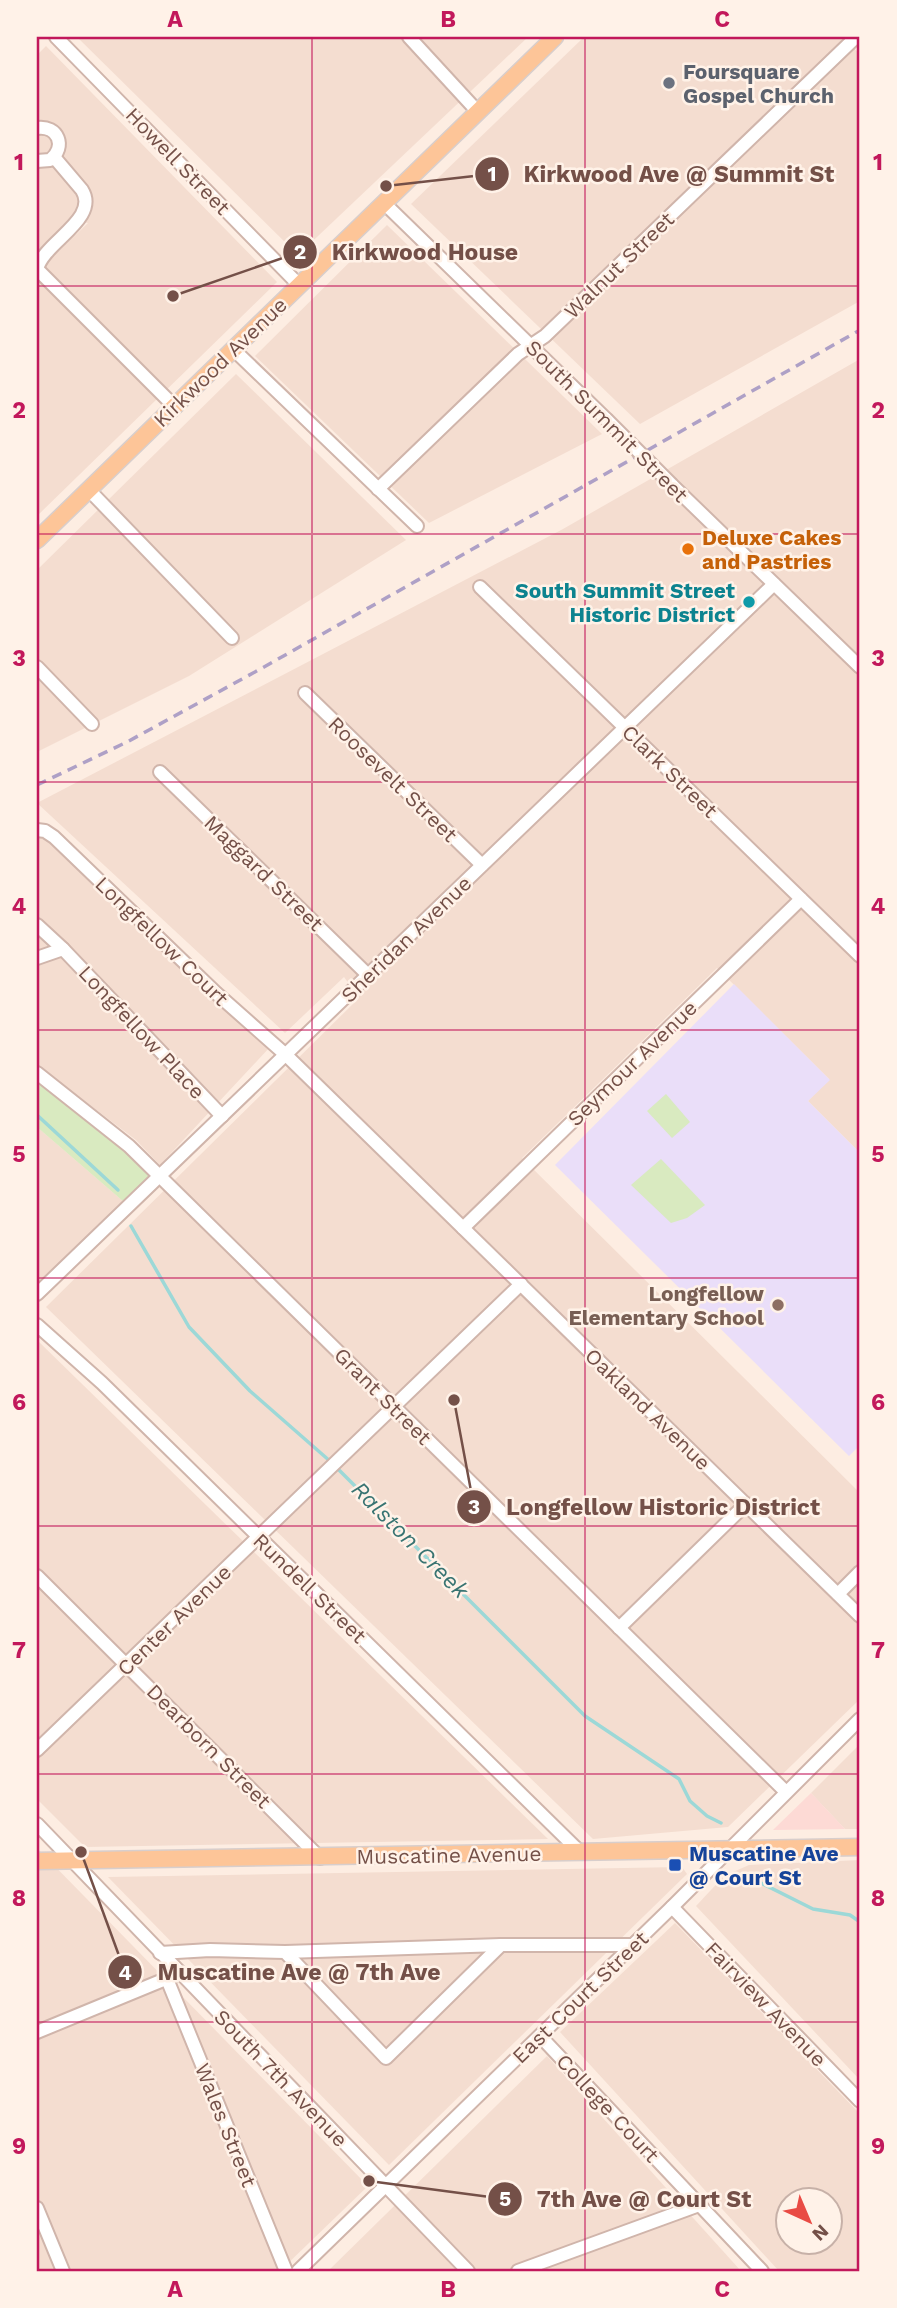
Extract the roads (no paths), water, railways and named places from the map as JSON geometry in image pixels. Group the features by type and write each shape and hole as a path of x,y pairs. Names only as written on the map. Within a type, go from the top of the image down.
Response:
{"main road":[{"name":"Kirkwood Avenue","path":"37,540 555,37"},
{"name":"Muscatine Avenue","path":"37,1861 860,1847"}],"street":[{"name":"Howell Street","path":"56,37 299,285"},
{"path":"409,37 478,112"},
{"name":"Walnut Street","path":"379,489 518,354 545,337 856,37"},
{"path":"37,128 47,127 57,134 60,146 54,157 44,162 37,161"},
{"path":"54,157 86,195 86,207 78,220 44,253 37,269 174,406"},
{"name":"South Summit Street","path":"384,203 860,667"},
{"path":"233,349 417,526"},
{"path":"89,490 232,638"},
{"name":"Sheridan Avenue","path":"37,1294 774,584"},
{"name":"Clark Street","path":"480,587 860,956"},
{"path":"37,667 92,724"},
{"name":"Roosevelt Street","path":"305,694 482,865"},
{"name":"Maggard Street","path":"160,772 368,975"},
{"name":"Longfellow Court","path":"37,830 45,831 54,837 216,993 286,1055"},
{"name":"Seymour Avenue","path":"463,1228 801,899"},
{"name":"Longfellow Place","path":"37,925 222,1116"},
{"name":"Longfellow Place","path":"37,958 63,949"},
{"name":"Oakland Avenue","path":"286,1055 860,1616"},
{"path":"37,1073 130,1146 159,1176"},
{"name":"Grant Street","path":"159,1176 786,1792"},
{"name":"Center Avenue","path":"37,1750 521,1284"},
{"name":"Rundell Street","path":"37,1325 102,1383 581,1853"},
{"path":"619,1628 746,1504"},
{"path":"838,1594 860,1572"},
{"name":"Dearborn Street","path":"37,1576 320,1858"},
{"name":"East Court Street","path":"298,2271 634,1945 860,1719"},
{"name":"South 7th Avenue","path":"37,1824 468,2271"},
{"name":"Fairview Avenue","path":"672,1907 860,2101"},
{"path":"285,1952 386,2058 501,1945"},
{"path":"160,1953 501,1945 634,1945"},
{"path":"37,2032 180,1973"},
{"name":"Wales Street","path":"167,1979 286,2271"},
{"name":"College Court","path":"540,2036 762,2271"},
{"path":"518,2271 699,2205"},
{"path":"37,2208 63,2271"}],"waterway":[{"name":"Ralston Creek","path":"37,1115 118,1190"},
{"name":"Ralston Creek","path":"131,1226 189,1327 250,1391 331,1462"},
{"name":"Ralston Creek","path":"337,1468 585,1716 679,1779 690,1801 707,1816 721,1823"},
{"name":"Ralston Creek","path":"745,1875 813,1909 850,1915 860,1922"}],"railway":[{"path":"37,785 127,742 264,667 860,330"}],"place":[{"name":"Foursquare Gospel Church","path":"669,83"},
{"name":"Kirkwood Ave @ Summit St","path":"386,186"},
{"name":"Kirkwood House","path":"173,296"},
{"name":"Deluxe Cakes and Pastries","path":"688,549"},
{"name":"South Summit Street Historic District","path":"749,602"},
{"name":"Longfellow Elementary School","path":"778,1305"},
{"name":"Longfellow Historic District","path":"454,1400"},
{"name":"Muscatine Ave @ 7th Ave","path":"81,1852"},
{"name":"Muscatine Ave @ Court St","path":"675,1865"},
{"name":"7th Ave @ Court St","path":"369,2181"}]}
